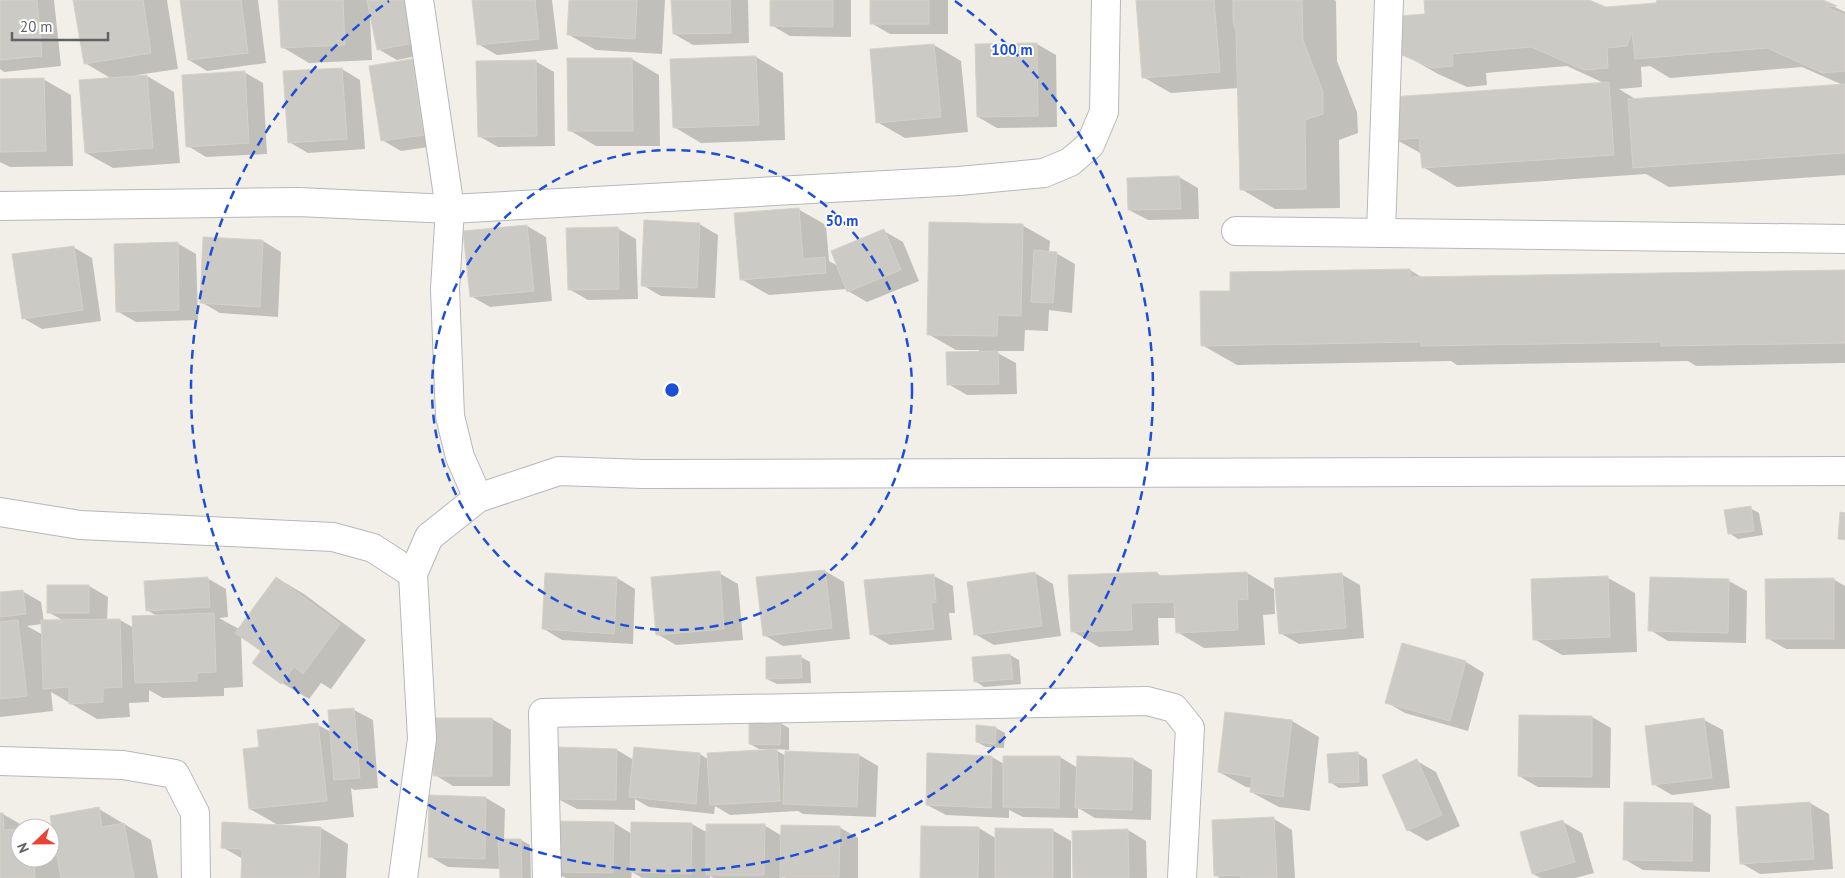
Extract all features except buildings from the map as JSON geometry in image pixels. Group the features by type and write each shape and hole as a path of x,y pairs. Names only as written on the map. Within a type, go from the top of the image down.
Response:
{"street":[{"path":"419,0 450,209 444,289 450,416 460,457 478,498"},
{"path":"0,206 298,202 450,209 960,181 1044,174 1070,162 1090,145 1104,112 1106,0"},
{"path":"1381,233 1389,0"},
{"path":"1236,231 1845,239"},
{"path":"403,878 422,739 413,574 429,537 478,498 560,471 693,474 1845,471"},
{"path":"0,512 80,525 333,537 374,548 413,574"},
{"path":"547,878 543,714 1147,702 1174,708 1190,728 1182,878"},
{"path":"0,761 123,765 175,774 195,813 196,878"}]}
